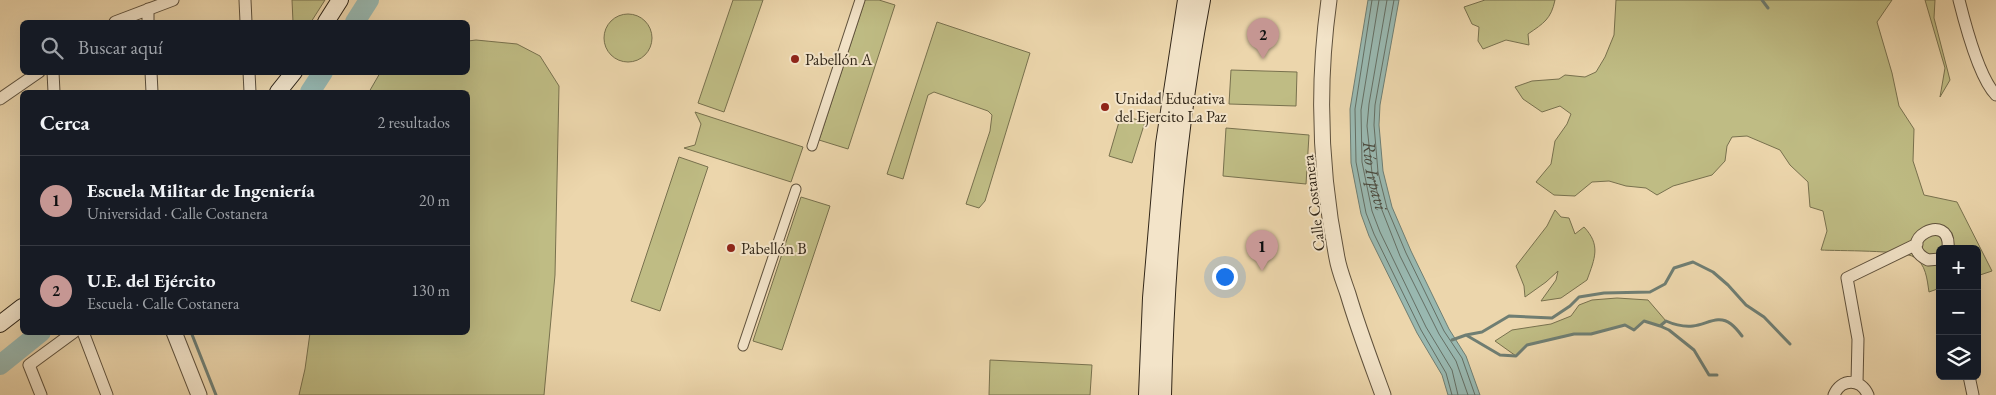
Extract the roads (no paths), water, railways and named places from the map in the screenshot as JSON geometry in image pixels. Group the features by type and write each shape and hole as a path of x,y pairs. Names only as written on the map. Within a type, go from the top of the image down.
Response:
{"main road":[{"path":"327,20 340,0"},
{"path":"1147,395 1152,298 1185,50 1186,0"},
{"path":"1185,50 1202,0"},
{"path":"280,90 292,75"},
{"path":"1163,395 1166,198"},
{"path":"0,324 20,308"}],"street":[{"path":"120,20 172,0"},
{"path":"245,0 246,20"},
{"path":"812,146 860,0"},
{"name":"Calle Costanera","path":"1329,0 1322,46 1321,117 1326,189 1337,259 1358,326 1383,395"},
{"path":"1959,0 1965,25 1985,78 1996,95"},
{"path":"148,9 148,20"},
{"path":"0,99 35,75"},
{"path":"53,75 54,90"},
{"path":"151,75 152,90"},
{"path":"249,75 250,90"},
{"path":"743,346 796,189"},
{"path":"1936,261 1923,258 1917,249 1920,235 1925,231 1935,229 1944,234 1947,238 1948,245"},
{"path":"1857,383 1858,339 1847,278 1917,244"},
{"path":"40,395 29,365 70,335"},
{"path":"84,335 107,395"},
{"path":"175,335 198,395"},
{"path":"1970,380 1974,395"},
{"path":"1834,395 1841,385 1846,383 1862,385 1868,395"}],"water":[{"name":"Río Irpavi","path":"1368,0 1399,0 1380,105 1379,125 1383,171 1392,207 1449,329 1466,356 1480,395 1448,395 1442,375 1417,333 1369,236 1361,214 1351,163 1350,109"}],"waterway":[{"path":"356,20 369,0"},
{"path":"1762,0 1768,8"},
{"path":"311,90 321,75"},
{"path":"1466,335 1482,332 1509,316 1552,318 1570,306 1579,297 1604,293 1650,292 1665,284 1674,268 1693,262 1713,272 1746,305 1764,317 1790,344"},
{"path":"1452,340 1466,335 1500,355 1516,356 1527,345 1574,334 1591,334 1625,325 1634,330 1644,321 1660,326 1666,321 1673,324 1690,326 1721,320 1731,324 1742,336"},
{"path":"1660,326 1669,330 1694,350 1709,375 1717,375"},
{"path":"0,365 37,335"},
{"path":"192,335 216,395"}],"place":[{"name":"Pabellón A","path":"795,59"},
{"name":"U.E. del Ejército","path":"1263,59"},
{"name":"Unidad Educativa del Ejercito La Paz","path":"1105,107"},
{"name":"Pabellón B","path":"731,248"},
{"name":"Escuela Militar de Ingeniería","path":"1262,271"}]}
